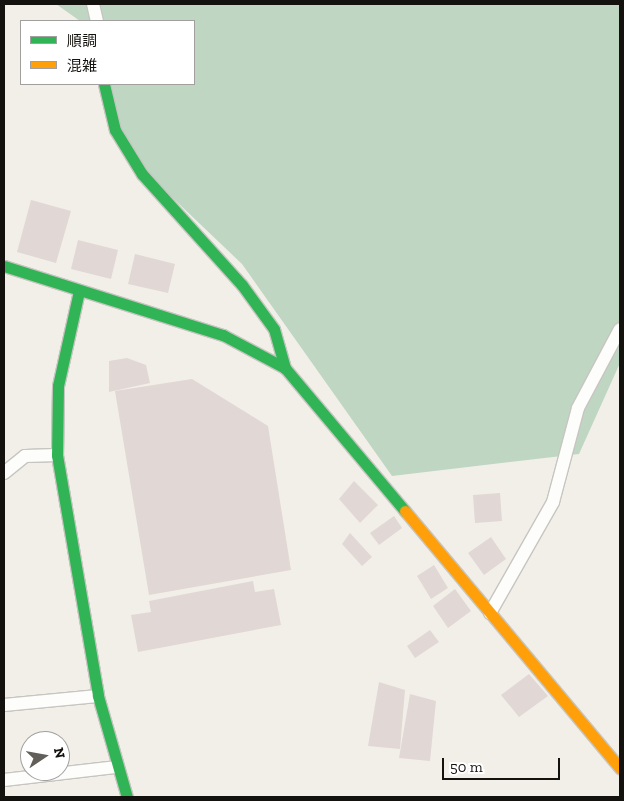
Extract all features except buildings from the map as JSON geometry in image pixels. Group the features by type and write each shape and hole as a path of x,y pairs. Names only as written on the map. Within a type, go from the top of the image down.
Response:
{"street":[{"path":"93,4 96,20"},
{"path":"104,85 114,130 138,168 242,285 274,328 285,368"},
{"path":"4,266 223,335 285,368 620,768"},
{"path":"79,291 58,386 57,455 98,696 127,797"},
{"path":"490,613 553,502 578,408 620,329"},
{"path":"4,474 25,456 57,455"},
{"path":"4,705 98,696"},
{"path":"4,780 117,767"}],"green space":[{"path":"56,4 620,4 620,363 579,454 392,476 242,264 135,162 107,97 111,85 195,85 195,20 79,20"}],"traffic: fast":[{"path":"104,85 115,130 142,174 242,285 274,329 285,368"},
{"path":"4,266 223,335 285,368 405,511"},
{"path":"79,291 58,386 57,455 98,696 127,797"}],"traffic: slow":[{"path":"405,511 620,768"}]}
